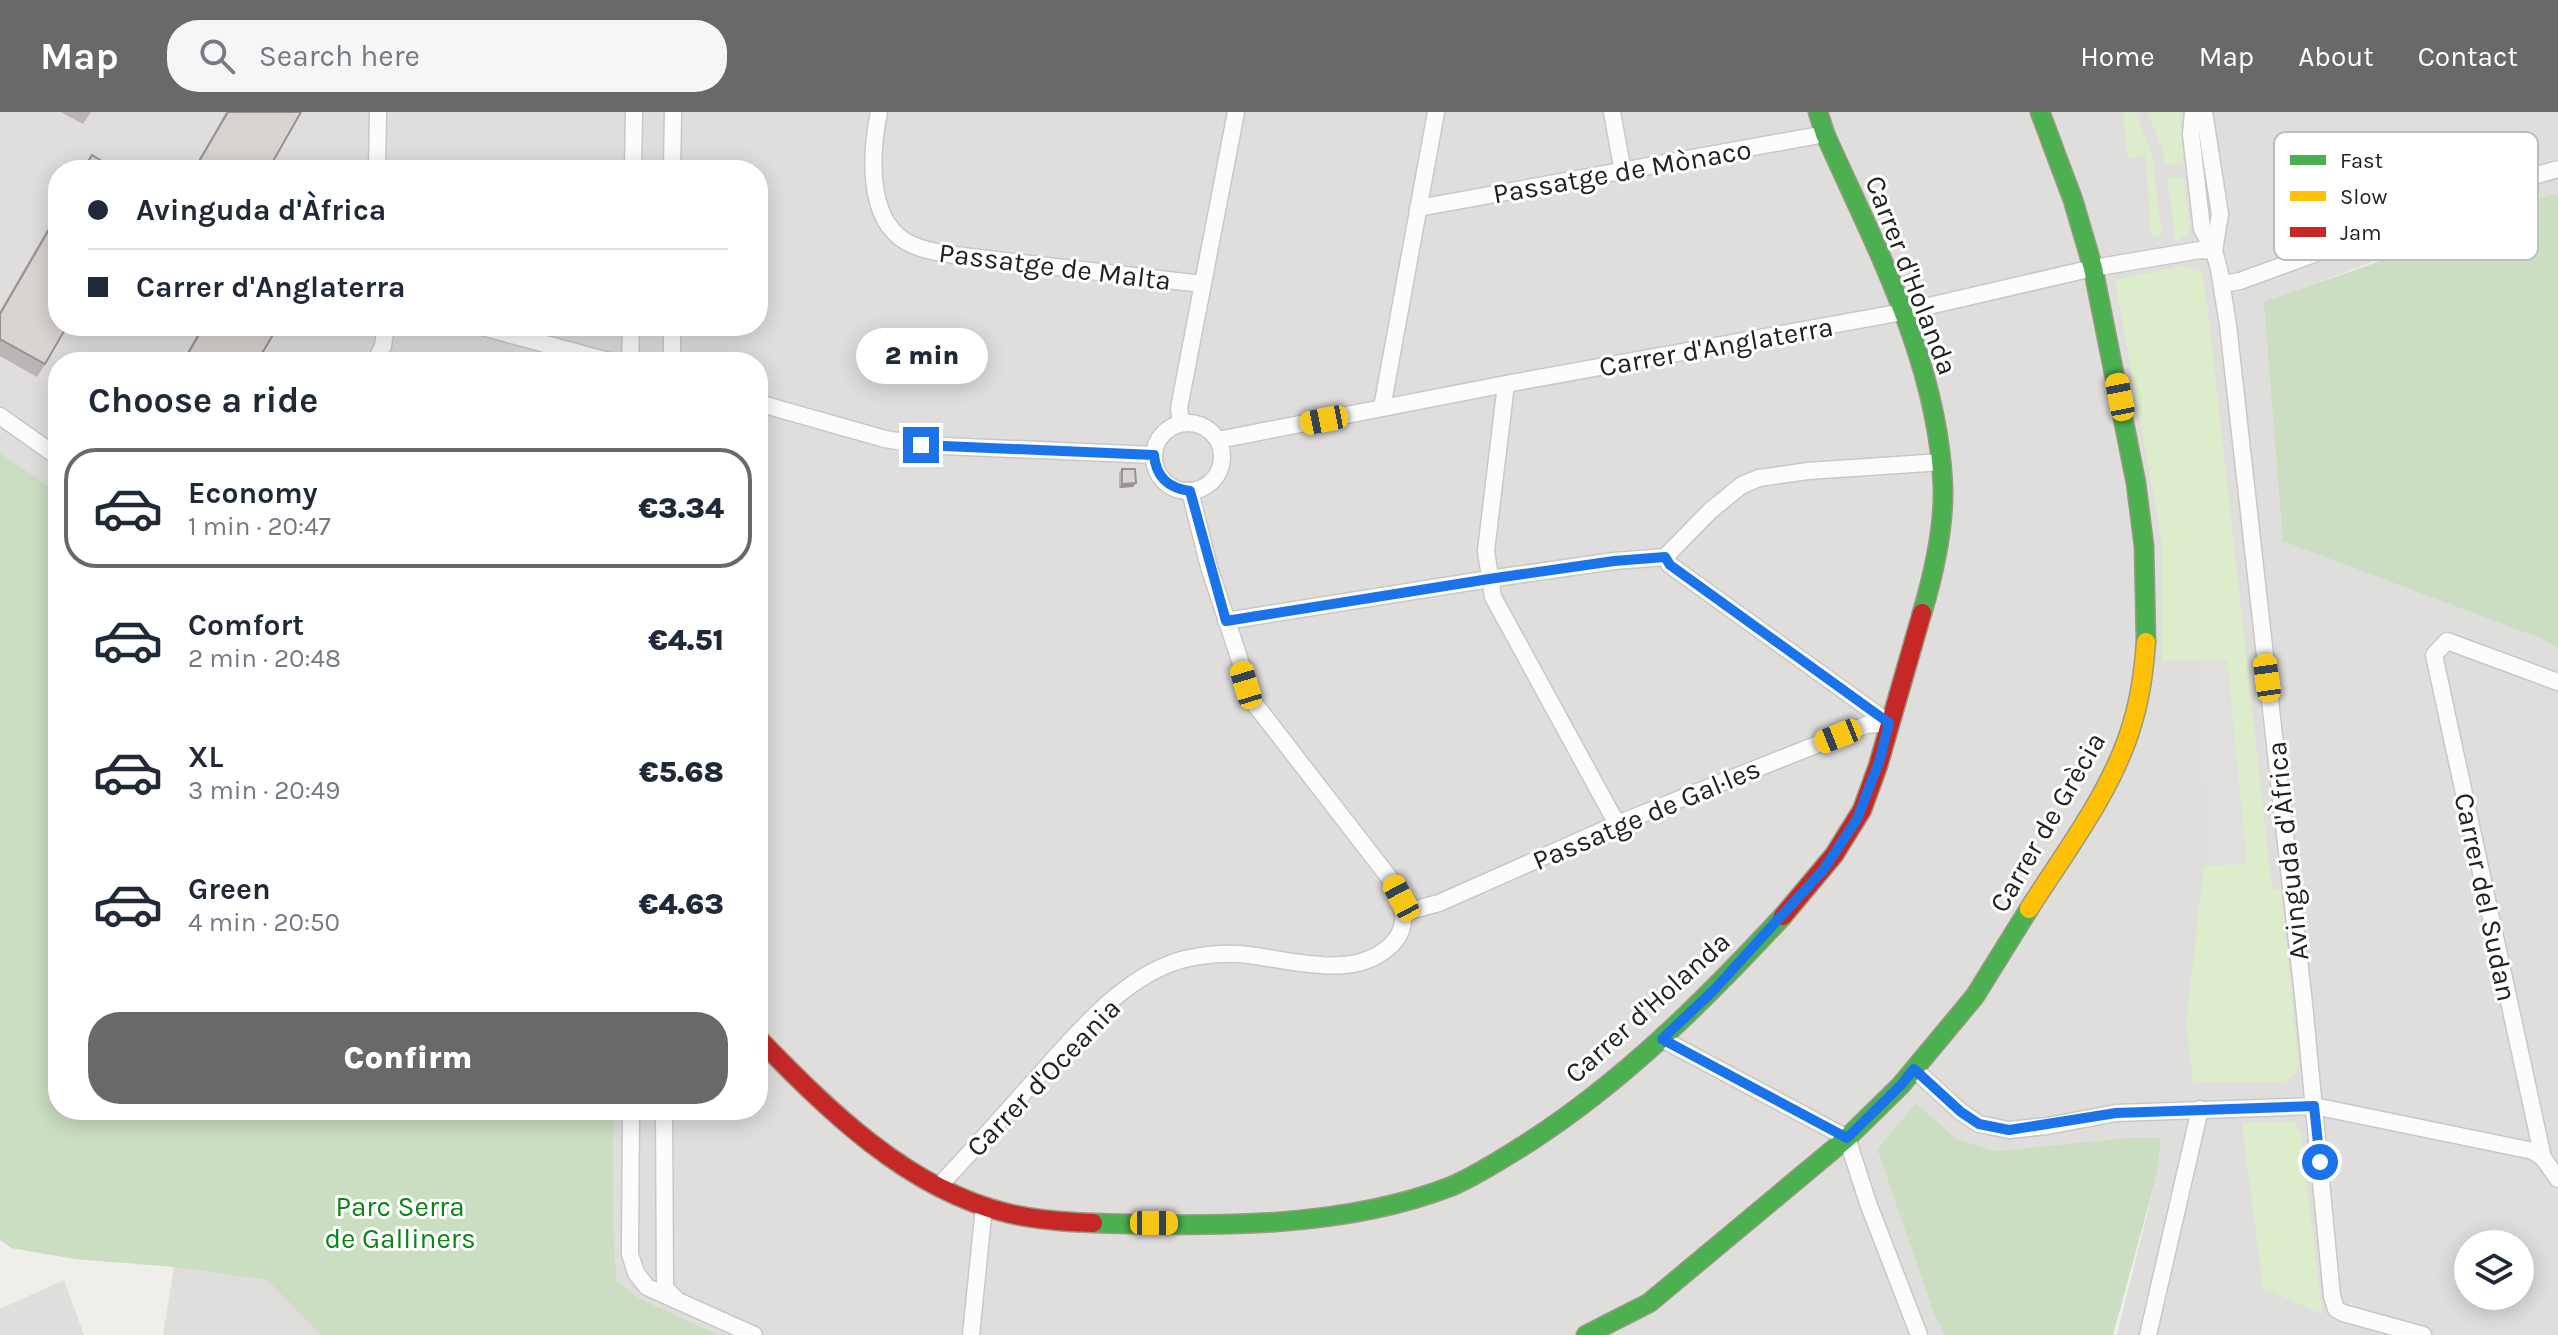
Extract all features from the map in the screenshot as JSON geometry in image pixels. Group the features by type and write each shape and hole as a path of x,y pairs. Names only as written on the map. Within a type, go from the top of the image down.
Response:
{"street":[{"path":"377,160 378,112"},
{"path":"633,160 634,112"},
{"path":"672,160 673,112"},
{"name":"Passatge de Malta","path":"879,112 874,157 878,200 893,231 906,241 954,255 1202,284"},
{"path":"1181,423 1179,408 1236,112"},
{"path":"1382,408 1436,112"},
{"path":"1612,112 1623,172"},
{"name":"Carrer d'Holanda","path":"768,1048 815,1094 911,1170 984,1207 1007,1214 1055,1221 1255,1224 1309,1220 1410,1199 1454,1185 1549,1130 1662,1039 1713,991 1823,870 1857,819 1879,762 1934,572 1941,535 1942,462 1936,420 1903,312 1818,112"},
{"name":"Carrer de Grècia","path":"1586,1335 1649,1303 1735,1235 1847,1138 1901,1085 1975,996 2089,814 2121,755 2133,723 2143,681 2147,586 2136,483 2093,268 2073,200 2040,112"},
{"name":"Avinguda d'Àfrica","path":"2193,112 2191,134 2202,229 2214,251 2223,284 2314,1106 2332,1296 2336,1309 2343,1313 2423,1335"},
{"name":"Avinguda d'Àfrica","path":"2204,112 2220,214 2214,251"},
{"name":"Passatge de Mònaco","path":"1418,208 1825,134"},
{"path":"2538,175 2558,169"},
{"name":"Carrer d'Anglaterra","path":"1218,440 1903,312 2093,268 2200,250 2214,251"},
{"path":"2223,284 2297,260"},
{"path":"516,336 575,352"},
{"path":"1506,384 1486,551 1493,597 1617,824"},
{"path":"768,406 885,439 921,445 1154,455"},
{"path":"0,416 48,450"},
{"path":"1181,423 1202,425 1218,440 1222,453 1221,467 1215,479 1204,488 1179,490 1160,477 1154,455 1162,435 1181,423"},
{"path":"1226,621 1489,579 1665,557 1710,511 1742,485 1759,478 1808,471 1942,462"},
{"path":"1190,491 1226,621 1254,703 1376,858 1401,898 1405,912"},
{"path":"1665,557 1670,565 1889,723"},
{"name":"Carrer del Sudan","path":"2543,1158 2434,655 2447,641 2558,682"},
{"name":"Passatge de Gal·les","path":"1405,912 1439,903 1617,824 1866,725 1889,723"},
{"name":"Carrer d'Oceania","path":"940,1185 1089,1021 1148,974 1189,958 1235,953 1322,966 1364,960 1380,954 1394,942 1404,928 1405,912"},
{"path":"1662,1039 1847,1138 1868,1203 1919,1335"},
{"path":"1914,1069 1961,1112 1979,1124 2009,1130 2116,1113 2314,1106 2533,1151 2556,1175"},
{"path":"2148,1335 2200,1109"},
{"path":"631,1120 630,1254 636,1273 647,1287 754,1335"},
{"path":"664,1120 665,1288 676,1300"},
{"path":"971,1335 984,1207"}],"shaded area":[{"path":"0,112 2558,112 2558,195 2538,199 2538,132 2274,132 2274,260 2377,260 2264,303 2540,638 2558,648 2558,1335 2117,1335 2157,1174 2161,1138 2125,1138 1996,1151 1956,1139 1916,1104 1877,1149 1934,1314 1945,1335 719,1335 639,1298 617,1281 613,1228 613,1120 768,1120 768,352 48,352 48,485 0,453"},
{"path":"2197,660 2227,660 2247,864 2204,866 2206,823"},
{"path":"174,1267 268,1280 321,1335 163,1335"},
{"path":"64,1280 84,1335 0,1335 0,1309"}],"green space":[{"path":"2123,112 2135,112 2152,153 2162,235 2152,238 2145,154 2128,159"},
{"path":"2147,112 2180,112 2183,164 2165,165 2162,147"},
{"path":"2167,178 2184,178 2190,232 2176,243"},
{"path":"2558,195 2558,648 2540,638 2283,541 2264,302 2383,260 2538,260 2538,199"},
{"path":"2183,266 2202,273 2208,311 2272,890 2281,889 2299,1070 2286,1081 2193,1081 2186,1024 2204,866 2247,863 2227,660 2162,661 2162,543 2115,280"},
{"name":"Parc Serra de Galliners","path":"0,453 48,485 48,1120 613,1120 613,1228 617,1281 639,1298 719,1335 321,1335 267,1280 174,1267 75,1259 11,1248 0,1240"},
{"path":"1916,1103 1956,1139 1996,1151 2125,1138 2161,1138 2157,1174 2113,1335 1945,1335 1934,1314 1877,1149"},
{"path":"2294,1122 2301,1134 2322,1314 2263,1288 2242,1123"}],"building":[{"path":"228,112 301,112 274,160 200,160"},
{"path":"48,231 48,336 61,336 52,352 48,352 45,364 0,339 0,314"},
{"path":"198,336 272,336 263,352 189,352"},
{"path":"1122,469 1135,469 1136,483 1122,484"}],"traffic: fast":[{"path":"1818,112 1901,305 1917,349 1939,440 1942,519 1922,613"},
{"path":"2040,112 2073,200 2093,268 2136,483 2144,546 2146,642"},
{"path":"1586,1335 1649,1303 1847,1138 1901,1085 1975,996 2029,909"},
{"path":"1093,1223 1228,1224 1321,1218 1410,1200 1452,1186 1526,1144 1596,1094 1693,1009 1783,916"}],"traffic: slow":[{"path":"2029,909 2088,818 2125,746 2142,682 2146,642"}],"traffic: jam":[{"path":"1783,916 1834,855 1862,810 1878,766 1922,613"},
{"path":"768,1048 812,1092 871,1143 936,1186 970,1202 1007,1213 1093,1223"}],"route":[{"path":"921,445 1154,455 1160,477 1168,485 1190,491 1226,621 1489,579 1665,557 1670,565 1889,723 1879,762 1857,819 1823,870 1713,991 1662,1039 1847,1138 1914,1069 1961,1112 1979,1124 2009,1130 2116,1113 2314,1106 2320,1162"}]}
